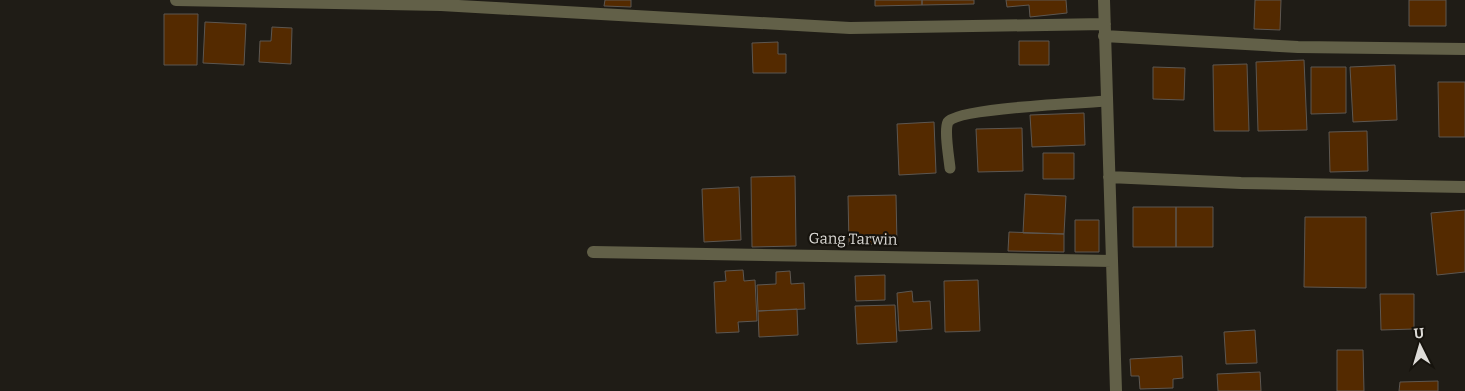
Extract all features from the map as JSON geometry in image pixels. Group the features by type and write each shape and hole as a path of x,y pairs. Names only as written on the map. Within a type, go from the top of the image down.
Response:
{"street":[{"path":"176,0 441,5 850,28 1105,30 1298,47 1465,49"},
{"path":"1104,0 1116,391"},
{"path":"1109,177 1241,183 1465,187"},
{"name":"Gang Tarwin","path":"593,252 1112,261"}],"lane":[{"path":"950,168 946,126 950,120 958,115 1106,101"}],"building":[{"path":"605,0 631,0 631,7 604,6"},
{"path":"875,0 922,0 922,5 875,6"},
{"path":"922,0 974,0 974,4 922,5"},
{"path":"1006,0 1066,0 1067,13 1030,17 1029,5 1007,7"},
{"path":"1255,0 1281,0 1280,30 1254,29"},
{"path":"1409,0 1446,0 1446,26 1409,26"},
{"path":"164,14 198,14 197,65 164,65"},
{"path":"205,22 246,24 244,65 203,63"},
{"path":"272,27 292,28 291,64 259,62 260,41 271,41"},
{"path":"1019,41 1049,41 1049,65 1019,65"},
{"path":"778,42 778,54 786,54 786,73 753,73 752,43"},
{"path":"1304,60 1307,130 1258,131 1256,62"},
{"path":"1247,64 1249,131 1214,131 1213,65"},
{"path":"1395,65 1397,120 1353,122 1350,67"},
{"path":"1153,67 1185,68 1184,100 1153,99"},
{"path":"1311,67 1346,67 1346,113 1311,114"},
{"path":"1438,82 1465,82 1465,137 1439,137"},
{"path":"1084,113 1085,145 1032,147 1030,115"},
{"path":"934,122 936,173 899,175 897,124"},
{"path":"1022,128 1023,171 978,172 976,129"},
{"path":"1367,131 1368,171 1330,172 1329,132"},
{"path":"1043,153 1074,153 1074,179 1043,179"},
{"path":"795,176 796,246 752,247 751,177"},
{"path":"739,187 741,240 704,242 702,189"},
{"path":"1025,194 1066,196 1064,234 1023,233"},
{"path":"896,195 897,244 849,245 848,196"},
{"path":"1133,207 1176,207 1176,247 1133,247"},
{"path":"1176,207 1213,207 1213,247 1176,247"},
{"path":"1465,210 1465,272 1437,275 1431,213"},
{"path":"1305,217 1366,217 1366,288 1304,287"},
{"path":"1075,220 1099,220 1099,252 1075,252"},
{"path":"1009,232 1064,234 1064,252 1008,251"},
{"path":"743,270 744,281 755,280 757,321 738,322 739,332 716,333 714,282 726,281 725,271"},
{"path":"790,271 791,284 804,283 805,309 758,311 757,285 776,284 776,272"},
{"path":"885,275 885,300 856,301 855,276"},
{"path":"978,280 980,331 945,332 944,281"},
{"path":"912,291 913,302 930,301 932,329 899,331 897,293"},
{"path":"1380,294 1414,294 1414,329 1381,330"},
{"path":"895,305 897,342 857,344 855,306"},
{"path":"797,309 798,335 759,337 758,311"},
{"path":"1255,330 1257,363 1226,364 1224,332"},
{"path":"1337,350 1363,350 1364,391 1337,391"},
{"path":"1182,356 1183,378 1173,379 1173,388 1140,389 1139,376 1131,376 1130,359"},
{"path":"1260,372 1261,391 1218,391 1217,374"},
{"path":"1438,381 1438,391 1399,391 1400,382"}]}
